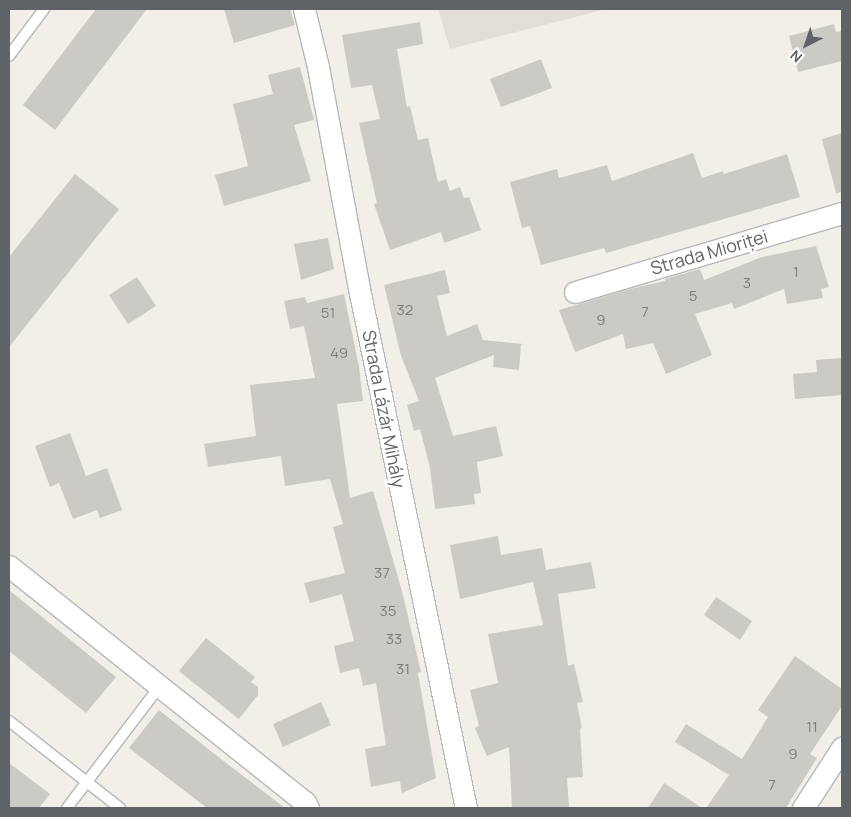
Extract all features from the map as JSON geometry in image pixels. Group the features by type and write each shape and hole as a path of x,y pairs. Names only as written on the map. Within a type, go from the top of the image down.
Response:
{"street":[{"name":"Strada Lázár Mihály","path":"304,9 318,67 365,317 466,808"},
{"name":"Strada Mioriței","path":"575,292 842,213"},
{"path":"9,566 305,802 308,808"},
{"path":"803,808 842,748"}],"lane":[{"path":"9,56 44,9"},
{"path":"67,808 160,686"},
{"path":"9,721 120,808"}],"shaded area":[{"path":"438,9 606,9 450,49"}],"building":[{"path":"96,9 147,9 55,130 23,105"},
{"path":"224,9 290,9 295,25 234,43"},
{"path":"420,22 423,44 397,49 407,107 410,106 418,140 428,138 438,182 446,179 450,191 460,187 464,198 469,197 481,230 444,243 441,232 390,250 374,204 377,203 359,123 380,119 372,85 351,88 342,35"},
{"path":"834,24 836,32 842,31 842,61 798,72 789,36"},
{"path":"541,59 552,88 501,107 490,79"},
{"path":"300,67 314,120 294,125 311,181 224,206 215,175 248,166 233,104 273,94 268,75"},
{"path":"842,133 842,192 836,193 822,139"},
{"path":"693,153 702,178 723,171 724,174 787,154 800,197 606,253 604,248 541,265 530,226 522,228 510,182 557,169 559,178 607,165 612,181"},
{"path":"75,174 119,209 9,347 9,257"},
{"path":"328,238 334,269 301,280 294,244"},
{"path":"816,246 829,287 821,289 823,298 787,304 784,289 734,309 732,303 695,314 712,355 666,374 653,343 626,349 623,334 575,352 559,310 630,289 665,281 665,279 700,269 704,280 762,257"},
{"path":"445,270 450,293 437,296 447,336 477,324 483,340 523,344 521,345 519,370 493,367 494,355 435,378 453,436 496,426 503,456 477,462 481,493 474,494 475,504 435,509 430,468 420,429 414,431 407,405 419,401 401,356 384,285"},
{"path":"137,277 156,306 128,324 109,295"},
{"path":"344,294 359,367 363,401 337,404 350,498 373,491 402,591 421,672 418,673 436,778 402,793 400,781 371,787 365,749 386,745 376,683 363,686 359,668 340,673 334,646 354,641 342,594 310,603 304,583 345,573 333,527 343,524 330,479 285,486 281,456 208,467 204,444 256,436 250,385 315,378 304,326 290,329 284,301 305,297 307,303"},
{"path":"842,358 842,395 795,399 793,374 817,372 816,360"},
{"path":"70,433 86,476 107,468 122,510 100,518 97,510 73,519 59,483 50,487 35,446"},
{"path":"498,536 501,555 542,548 546,570 591,562 596,588 558,594 568,666 574,664 583,702 577,703 582,728 580,729 583,777 567,778 569,808 512,808 509,747 487,756 475,728 479,726 470,690 498,683 488,634 543,625 533,582 460,599 450,545"},
{"path":"9,590 116,677 86,713 9,651"},
{"path":"716,597 752,621 740,640 704,615"},
{"path":"206,638 255,677 251,682 258,687 258,695 239,719 179,671"},
{"path":"795,656 842,689 842,706 810,754 817,758 786,808 706,808 729,775 675,742 686,724 742,759 768,717 758,710"},
{"path":"321,702 331,725 283,747 273,724"},
{"path":"159,710 285,808 207,808 129,748"},
{"path":"9,763 50,794 39,808 9,808"},
{"path":"664,783 702,808 648,808"}]}
